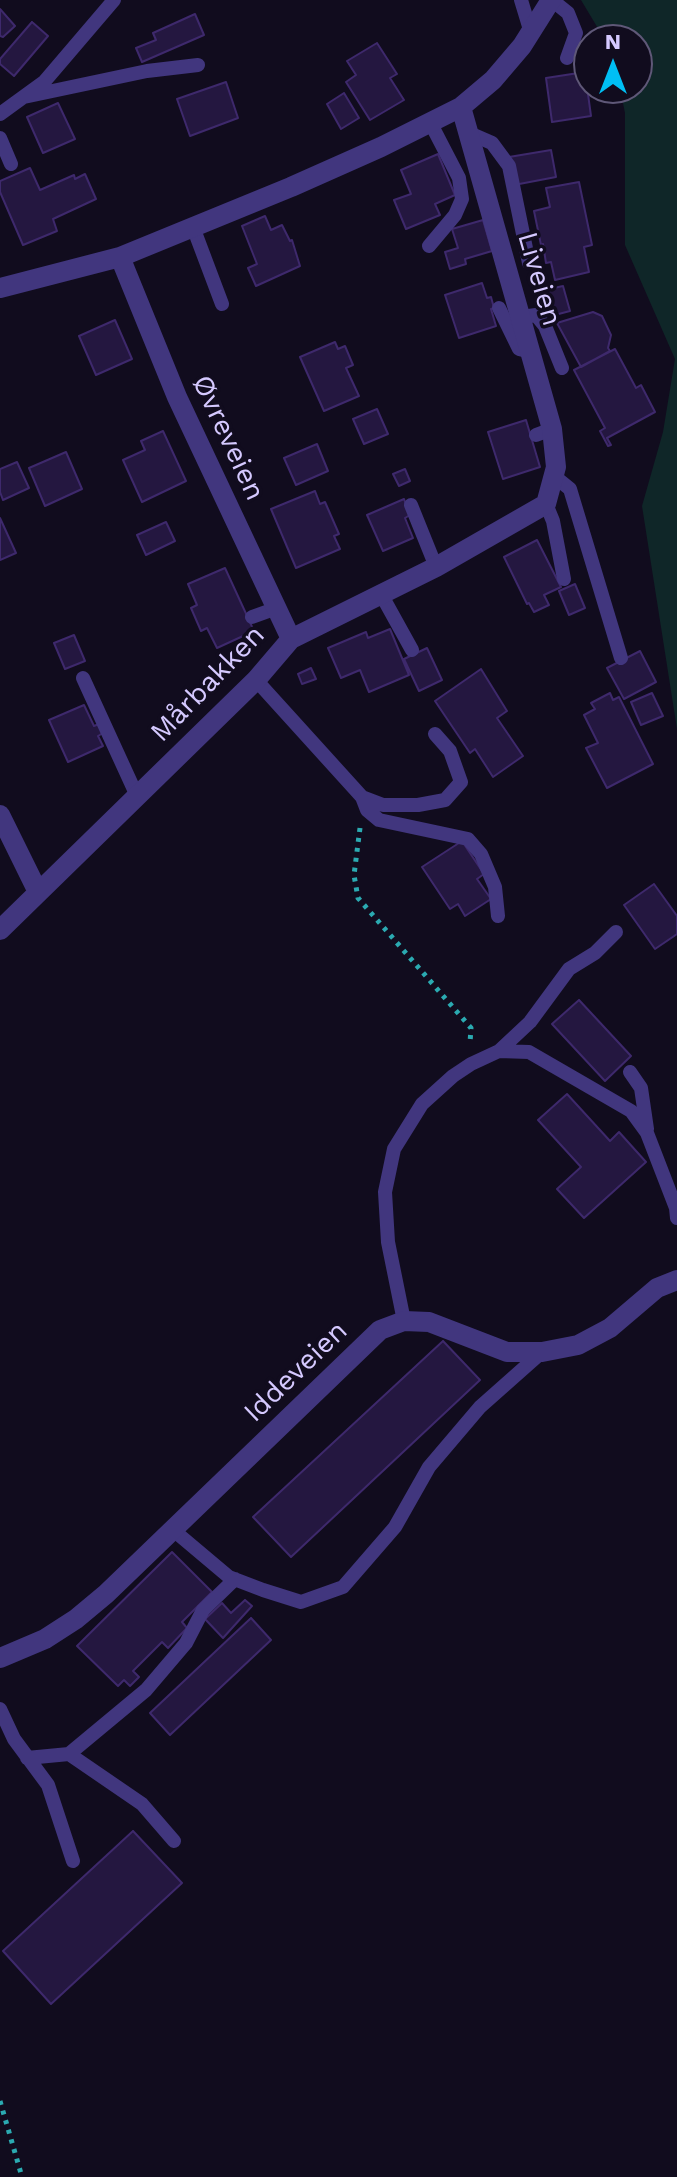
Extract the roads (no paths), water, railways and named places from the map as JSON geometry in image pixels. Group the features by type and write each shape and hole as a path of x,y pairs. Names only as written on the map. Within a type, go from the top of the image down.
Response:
{"street":[{"path":"0,288 120,257 381,147 461,107 493,80 531,33 551,0"},
{"name":"Liveien","path":"461,107 531,352 544,432 555,471"},
{"name":"Øvreveien","path":"120,257 177,397 291,639"},
{"path":"546,504 555,471"},
{"name":"Mårbakken","path":"0,930 256,680 291,639 436,567 546,504"},
{"path":"2,826 38,892"},
{"path":"404,1321 429,1322 507,1352 542,1352 578,1345 600,1334 657,1288 677,1280"},
{"name":"Iddeveien","path":"0,1658 45,1639 106,1594 380,1330 404,1321"}],"lane":[{"path":"0,114 44,82 114,0"},
{"path":"521,0 531,33"},
{"path":"551,0 568,13 576,33 567,58"},
{"path":"24,97 147,71 198,65"},
{"path":"429,246 455,215 462,199 459,178 430,122"},
{"path":"469,133 492,143 509,166 529,263"},
{"path":"0,138 11,164"},
{"path":"193,227 222,304"},
{"path":"499,308 519,349 531,352"},
{"path":"521,317 536,315 545,326 562,368"},
{"path":"555,471 570,489 621,658"},
{"path":"546,504 553,521 564,579"},
{"path":"411,505 436,567"},
{"path":"381,594 412,650"},
{"path":"252,617 277,608"},
{"path":"83,678 137,796"},
{"path":"256,680 362,797 367,810 379,820 468,839 481,854 495,887 498,916"},
{"path":"362,797 383,805 418,805 445,800 461,782 450,751 435,734"},
{"path":"404,1321 388,1242 385,1192 394,1149 422,1104 471,1064 499,1051 530,1022 569,969 595,953 616,932"},
{"path":"499,1051 529,1052 571,1074 631,1111 647,1133"},
{"path":"630,1072 641,1088 647,1133 677,1218"},
{"path":"172,1529 235,1579 301,1602 343,1587 395,1527 429,1467 480,1407 542,1352"},
{"path":"27,1758 69,1754 146,1690 186,1643 203,1610 235,1579"},
{"path":"0,1709 14,1739 48,1785 73,1861"},
{"path":"69,1754 142,1804 174,1841"}]}
